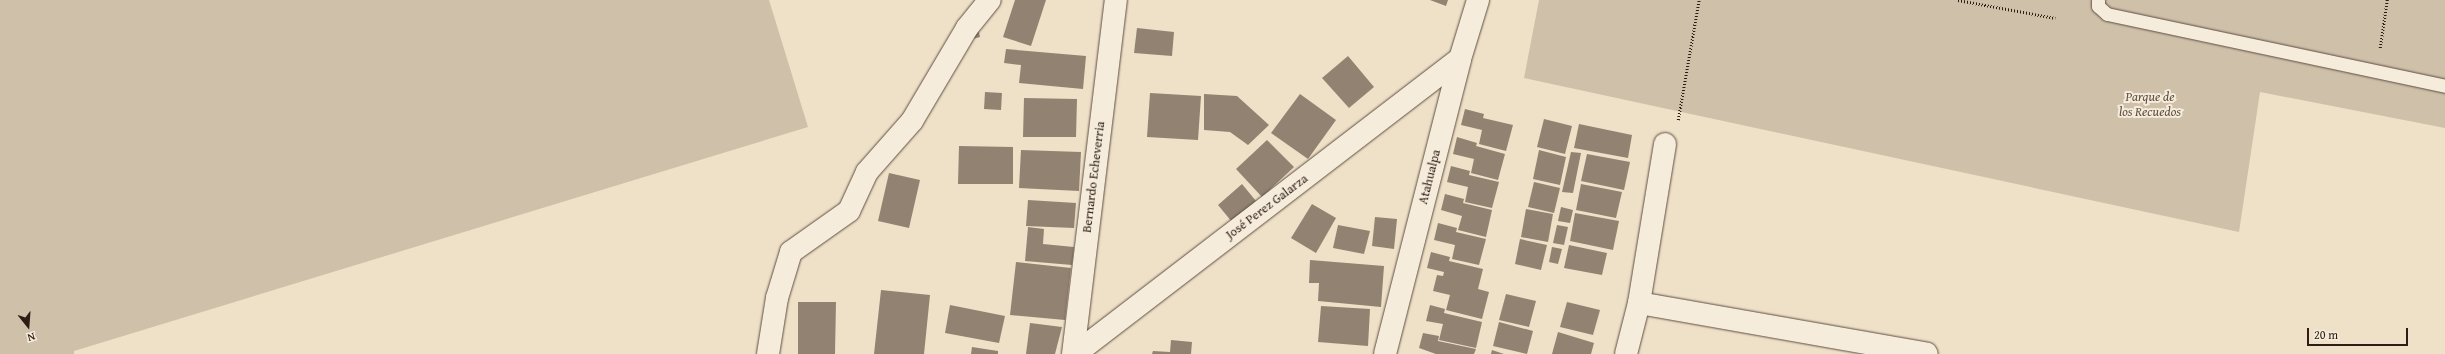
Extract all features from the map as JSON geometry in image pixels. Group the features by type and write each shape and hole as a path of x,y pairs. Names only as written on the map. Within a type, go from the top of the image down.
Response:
{"street":[{"path":"768,354 777,298 791,252 850,211 867,172 912,121 967,28 990,0"},
{"name":"Bernardo Echeverria","path":"1074,354 1116,0"},
{"name":"Atahualpa","path":"1386,354 1460,59 1478,0"},
{"name":"José Perez Galarza","path":"1074,354 1460,59"},
{"path":"1626,354 1639,303 1665,144"},
{"path":"1639,303 1927,354"}],"lane":[{"path":"2098,0 2098,6 2108,14 2445,86"}],"path":[{"path":"1678,120 1699,0"},
{"path":"1958,0 2055,18"},
{"path":"2376,72 2387,0"}],"green space":[{"path":"0,0 769,0 808,127 74,351 74,354 0,354"},
{"name":"Parque de los Recuedos","path":"1539,0 2445,0 2445,128 2260,92 2239,232 1524,78"}],"building":[{"path":"1015,0 1046,0 1031,46 1003,37"},
{"path":"1430,0 1448,0 1446,6"},
{"path":"978,28 980,37 972,39"},
{"path":"1137,28 1174,32 1172,56 1134,53"},
{"path":"1006,49 1086,56 1083,89 1019,83 1021,65 1004,63"},
{"path":"1348,56 1374,87 1349,108 1322,78"},
{"path":"985,92 1002,93 1001,110 984,109"},
{"path":"1150,93 1201,96 1198,140 1147,137"},
{"path":"1204,94 1237,96 1269,125 1248,145 1230,132 1204,130"},
{"path":"1300,94 1336,120 1308,159 1271,133"},
{"path":"1024,98 1077,99 1076,137 1023,137"},
{"path":"1465,109 1484,114 1483,118 1513,125 1506,151 1479,144 1482,130 1461,125"},
{"path":"1544,119 1572,126 1565,154 1537,147"},
{"path":"1579,124 1632,135 1628,158 1574,148"},
{"path":"1457,137 1477,143 1476,146 1505,154 1498,180 1471,173 1474,159 1453,154"},
{"path":"1267,140 1294,167 1262,197 1236,169"},
{"path":"959,146 1013,147 1013,184 958,184"},
{"path":"1021,150 1081,152 1079,191 1019,188"},
{"path":"1539,150 1566,157 1560,185 1533,179"},
{"path":"1571,152 1581,153 1573,193 1562,192"},
{"path":"1587,154 1630,162 1624,190 1581,181"},
{"path":"1451,166 1470,171 1469,175 1499,182 1492,208 1465,202 1468,187 1447,182"},
{"path":"889,173 920,180 909,228 878,221"},
{"path":"1534,182 1560,188 1554,213 1528,207"},
{"path":"1242,184 1256,201 1232,222 1218,205"},
{"path":"1581,184 1622,192 1616,218 1576,210"},
{"path":"1445,194 1464,199 1463,203 1492,210 1486,237 1458,230 1462,216 1441,210"},
{"path":"1028,200 1076,203 1074,228 1026,226"},
{"path":"1312,204 1336,218 1316,253 1291,238"},
{"path":"1561,207 1573,210 1570,223 1558,221"},
{"path":"1526,209 1553,214 1548,242 1521,237"},
{"path":"1575,213 1619,221 1613,250 1570,241"},
{"path":"1375,217 1397,219 1394,249 1372,246"},
{"path":"1438,223 1457,228 1456,232 1486,239 1479,265 1452,259 1455,245 1434,240"},
{"path":"1338,225 1370,231 1364,254 1333,248"},
{"path":"1557,225 1568,227 1564,245 1553,243"},
{"path":"1028,227 1044,229 1043,244 1074,247 1072,265 1025,261"},
{"path":"1520,239 1547,245 1541,270 1515,264"},
{"path":"1569,245 1607,253 1602,275 1564,268"},
{"path":"1552,247 1562,249 1558,264 1549,262"},
{"path":"1431,252 1450,257 1449,261 1483,269 1478,289 1489,292 1482,319 1446,310 1450,295 1433,291 1437,275 1443,276 1444,272 1427,268"},
{"path":"1310,260 1384,266 1381,307 1318,301 1319,283 1309,283"},
{"path":"1016,262 1071,268 1065,320 1010,315"},
{"path":"881,290 930,295 924,354 874,354"},
{"path":"1506,294 1536,301 1529,327 1499,320"},
{"path":"798,302 836,302 835,354 798,354"},
{"path":"1567,302 1600,310 1593,335 1560,327"},
{"path":"950,305 1005,316 999,343 945,333"},
{"path":"1430,305 1445,309 1444,313 1482,322 1476,348 1439,340 1443,324 1426,321"},
{"path":"1321,306 1370,309 1368,346 1318,342"},
{"path":"1499,322 1533,331 1527,354 1493,346"},
{"path":"1030,323 1062,327 1055,354 1026,354"},
{"path":"1558,332 1594,343 1591,354 1552,354"},
{"path":"1423,333 1439,336 1438,341 1476,349 1474,354 1436,354 1419,348"},
{"path":"1171,340 1192,342 1191,354 1152,354 1153,351 1170,352"},
{"path":"972,347 998,351 998,354 971,354"},
{"path":"1492,350 1504,354 1491,354"}]}
